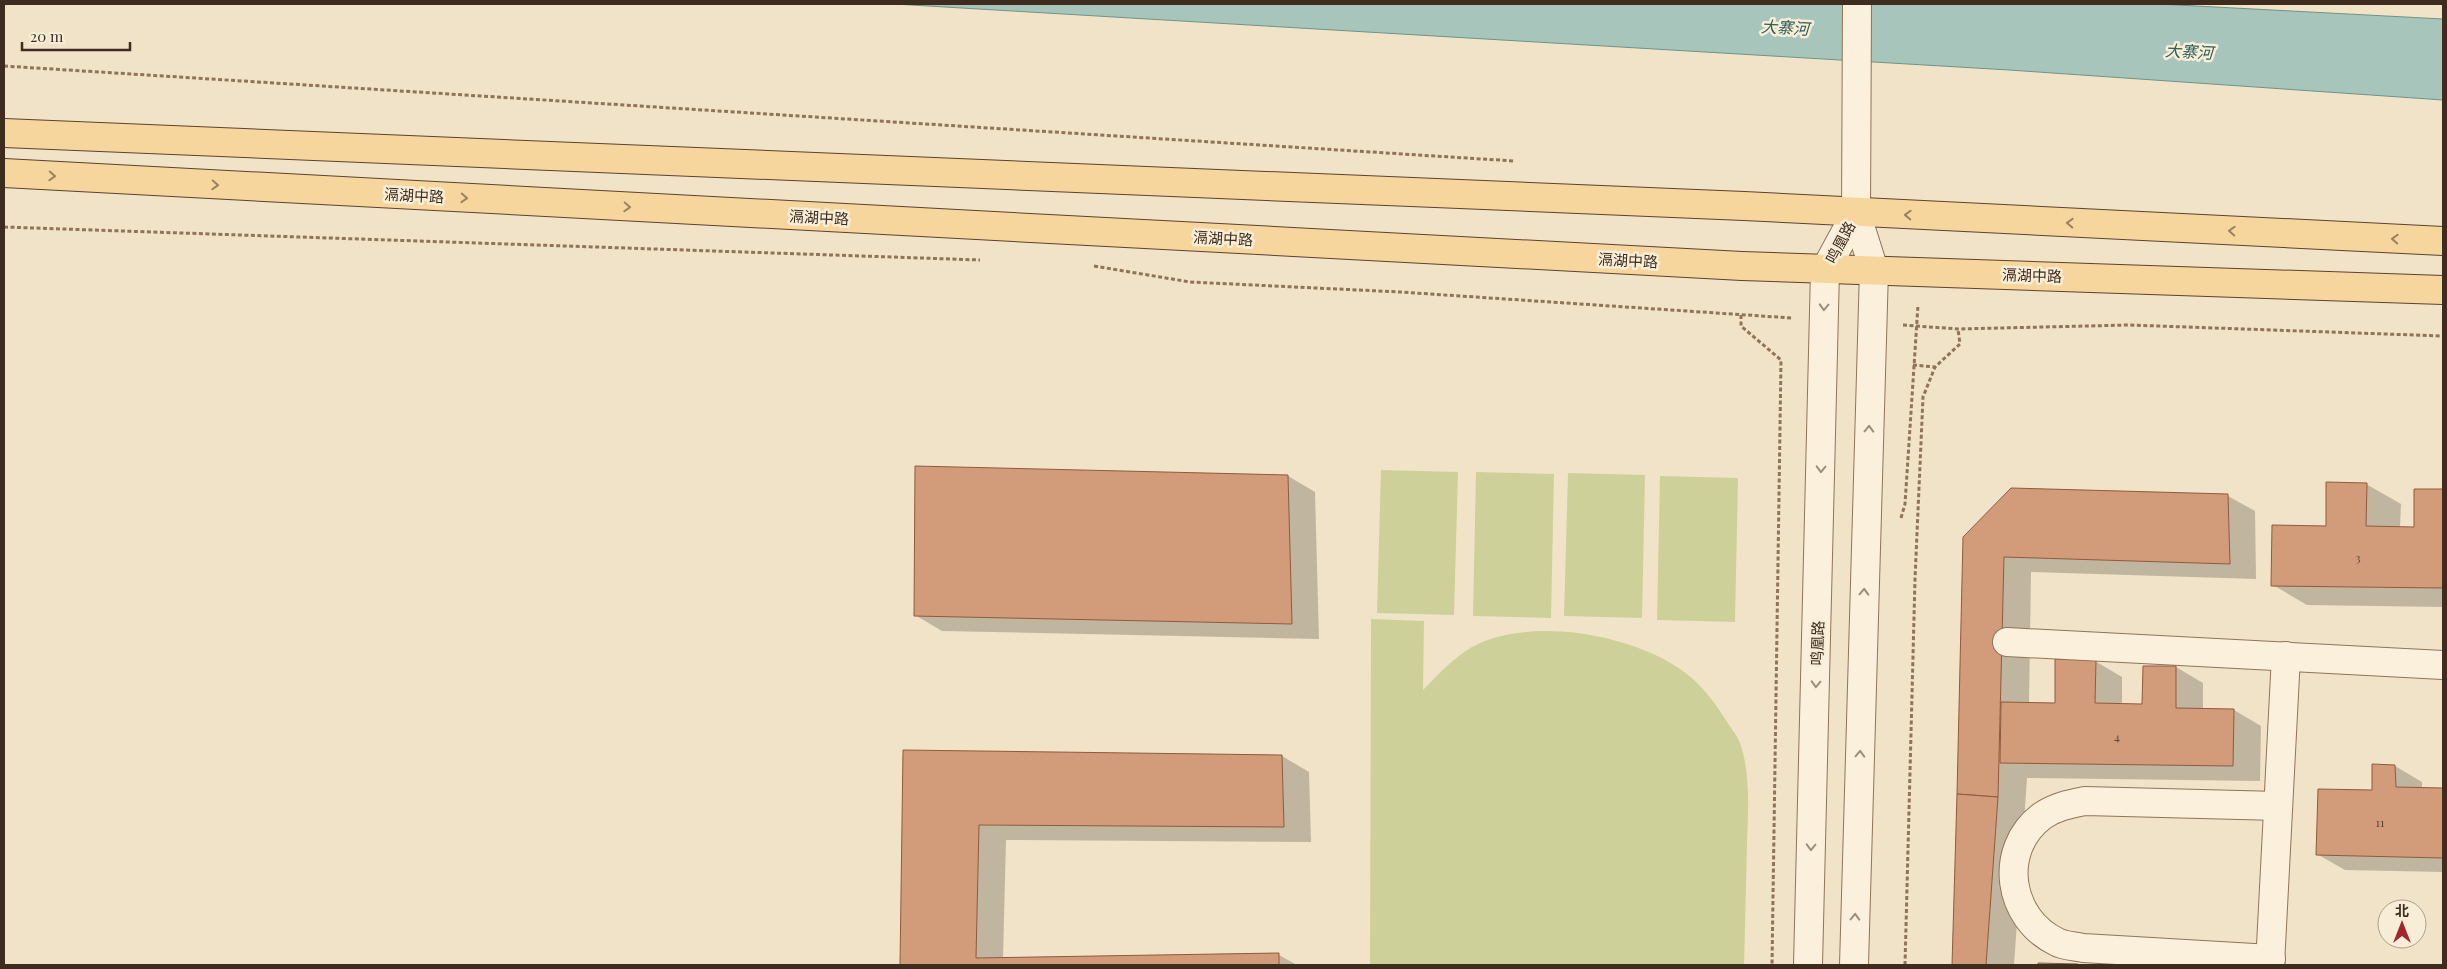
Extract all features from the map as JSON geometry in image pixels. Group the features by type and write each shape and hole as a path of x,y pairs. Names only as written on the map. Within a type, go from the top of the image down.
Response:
{"main road":[{"path":"4,133 1744,206 2443,241"},
{"name":"滆湖中路","path":"4,174 1825,270 1874,270 2443,290"}],"street":[{"path":"1856,213 1855,101 1857,4"},
{"name":"鸣凰路","path":"1808,965 1825,270 1856,213"},
{"name":"鸣凰路","path":"1854,965 1874,270 1856,213"},
{"path":"2007,642 2443,664"},
{"path":"2278,806 2085,801 2062,805 2042,816 2024,835 2015,859 2013,884 2021,909 2036,929 2058,943 2083,948 2271,962 2286,656"}],"path":[{"path":"4,66 1516,161"},
{"path":"4,227 988,261"},
{"path":"1087,265 1190,282 1400,292 1824,320"},
{"path":"1741,315 1741,326 1781,360 1772,965"},
{"path":"1873,323 1958,329 2129,325 2443,336"},
{"path":"1905,965 1914,589 1922,406 1923,397 1935,368 1960,344 1958,329"},
{"path":"1913,365 1935,368"}],"green space":[{"path":"1381,470 1458,472 1454,615 1377,613"},
{"path":"1476,472 1554,474 1551,618 1473,616"},
{"path":"1568,473 1645,475 1642,618 1564,616"},
{"path":"1660,476 1738,478 1735,622 1657,620"},
{"path":"1371,619 1424,621 1423,690 1451,662 1476,645 1509,634 1536,631 1564,632 1622,642 1649,652 1673,664 1693,679 1715,704 1737,737 1744,755 1748,806 1744,965 1370,965"}],"water":[{"name":"大寨河","path":"894,4 2158,4 2443,19 2443,100 2009,70"}],"building":[{"path":"915,466 1288,475 1292,624 914,616"},
{"path":"2326,482 2367,483 2366,526 2414,527 2414,489 2443,489 2443,588 2271,586 2272,525 2326,526"},
{"path":"2011,488 2228,494 2230,564 2004,557 1998,797 1957,794 1963,537"},
{"path":"2055,659 2096,660 2095,703 2142,704 2143,666 2176,666 2176,708 2234,709 2233,766 2000,763 2001,702 2055,703"},
{"path":"903,750 1282,755 1284,827 979,825 976,958 1279,953 1279,965 900,965"},
{"path":"2372,764 2395,765 2396,787 2443,788 2443,858 2316,855 2318,789 2372,790"},
{"path":"1957,794 1998,797 1986,965 1952,965"},
{"path":"2038,963 2078,964 2078,965 2038,965"}]}
